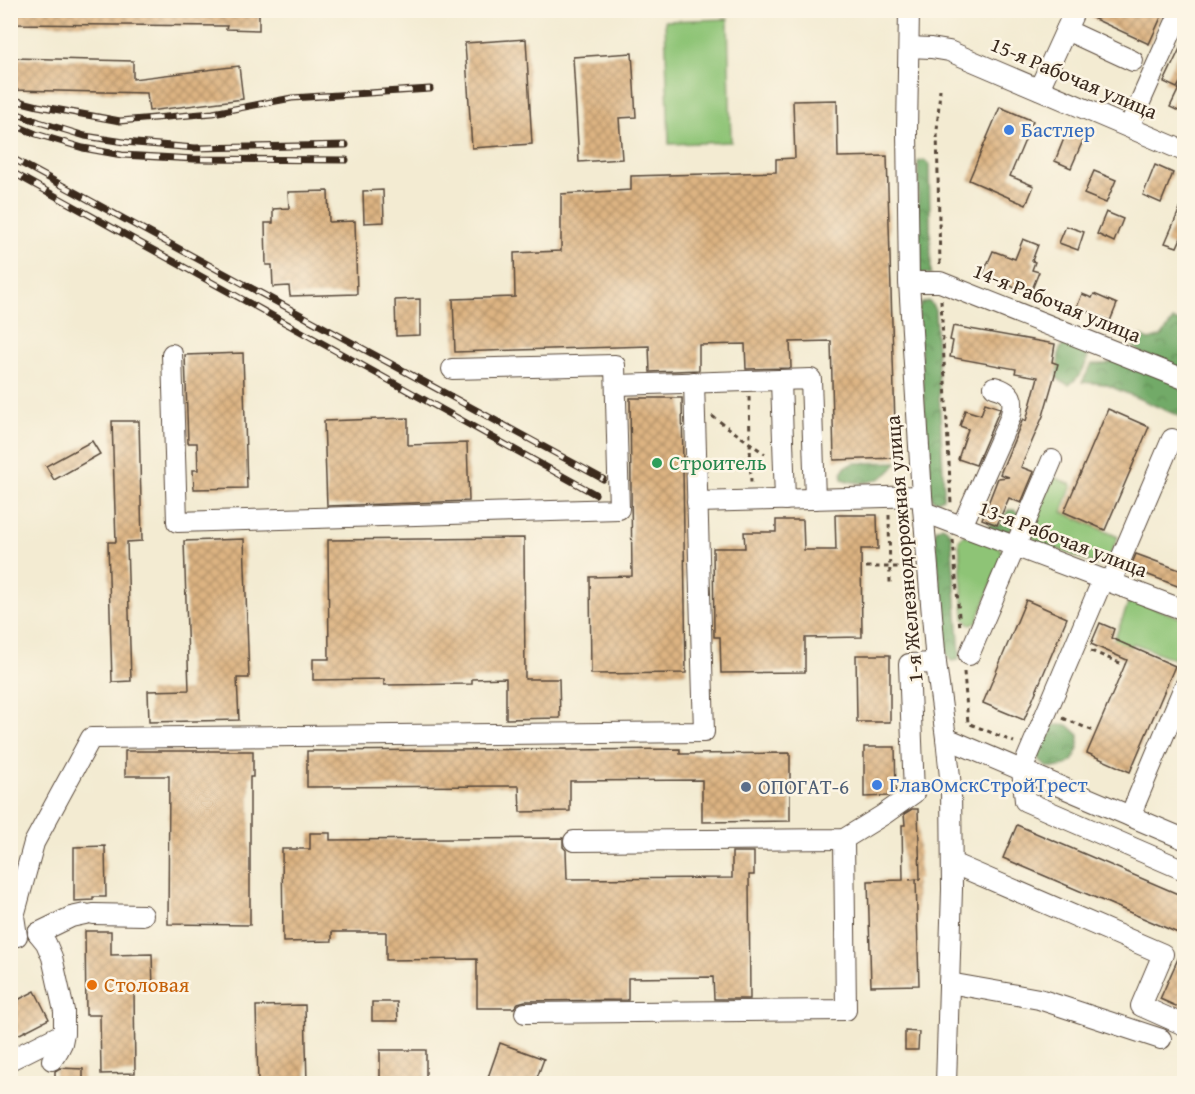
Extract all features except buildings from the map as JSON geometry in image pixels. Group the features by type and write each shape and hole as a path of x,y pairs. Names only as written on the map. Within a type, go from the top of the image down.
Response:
{"street":[{"name":"1-я Железнодорожная улица","path":"909,10 909,282 936,663 951,787 952,863 946,1083"},
{"path":"1039,89 1075,10"},
{"path":"1129,127 1181,10"},
{"path":"1066,30 1133,61"},
{"name":"15-я Рабочая улица","path":"909,47 949,51 1185,151"},
{"name":"14-я Рабочая улица","path":"909,282 940,282 1185,379"},
{"path":"172,354 177,522 619,509 615,365 452,369"},
{"path":"616,385 811,379 815,499"},
{"path":"781,380 785,500"},
{"path":"143,915 71,916 38,933 27,931 14,938 14,916 34,843 91,738 704,732 694,382"},
{"path":"957,524 1011,418 1013,407 1011,396 1004,390 994,387"},
{"path":"1172,439 1107,581 1075,644 1022,770 1025,801 1185,870"},
{"path":"966,660 1052,460"},
{"path":"697,502 888,497 923,504"},
{"name":"13-я Рабочая улица","path":"923,504 957,524 1185,610"},
{"path":"574,841 844,839 915,793 909,664 936,663"},
{"path":"1130,816 1185,687"},
{"path":"946,738 1185,839"},
{"path":"525,1013 846,1010 844,839"},
{"path":"952,863 1163,954 1140,1006 1185,1025"},
{"path":"38,933 46,943 52,957 63,1011 62,1042 52,1060"},
{"path":"949,983 1039,999 1161,1039"},
{"path":"10,1060 64,1033"}],"path":[{"path":"940,89 937,131 940,282 957,524 960,628"},
{"path":"748,381 752,500"},
{"path":"694,403 784,468"},
{"path":"888,497 890,585"},
{"path":"866,567 900,567"},
{"path":"1075,644 1125,665"},
{"path":"966,660 968,723 1031,749"},
{"path":"1047,711 1096,732"}],"green space":[{"path":"728,19 731,142 669,144 665,21"},
{"path":"924,160 929,164 931,274 918,273 918,162"},
{"path":"927,301 935,310 944,491 943,498 938,501 933,500 930,492 918,310 921,304"},
{"path":"1173,320 1184,323 1184,371 1141,353 1132,345 1141,336 1149,340 1162,336"},
{"path":"1072,341 1089,351 1083,370 1069,385 1057,378 1059,351 1064,343"},
{"path":"1117,360 1184,385 1184,418 1105,384 1082,382 1092,364 1105,364"},
{"path":"897,462 887,474 873,481 857,483 842,479 844,468 848,465"},
{"path":"1054,477 1072,485 1062,512 1118,537 1104,565 1098,565 1037,541 1031,536 1030,527"},
{"path":"1008,510 1014,510 1020,514 1009,531 1001,532 990,528 989,523 1000,525"},
{"path":"942,526 951,534 960,654 958,660 951,661 947,656 935,536 936,530"},
{"path":"964,535 999,547 1003,554 977,622 971,625 964,619 959,540"},
{"path":"1130,599 1184,619 1184,663 1133,643 1126,659 1110,651"},
{"path":"1047,725 1068,725 1079,735 1076,755 1070,763 1059,767 1046,767 1035,754"}],"railway":[{"path":"10,99 120,121 213,113 292,98 430,89"},
{"path":"10,111 85,136 124,142 195,148 346,145"},
{"path":"10,123 36,134 83,148 122,155 194,159 346,160"},
{"path":"10,157 603,479"},
{"path":"10,171 595,494"}],"place":[{"name":"Бастлер","path":"1009,130"},
{"name":"Строитель","path":"657,463"},
{"name":"ГлавОмскСтройТрест","path":"877,785"},
{"name":"ОПОГАТ-6","path":"746,787"},
{"name":"Столовая","path":"92,985"}]}
